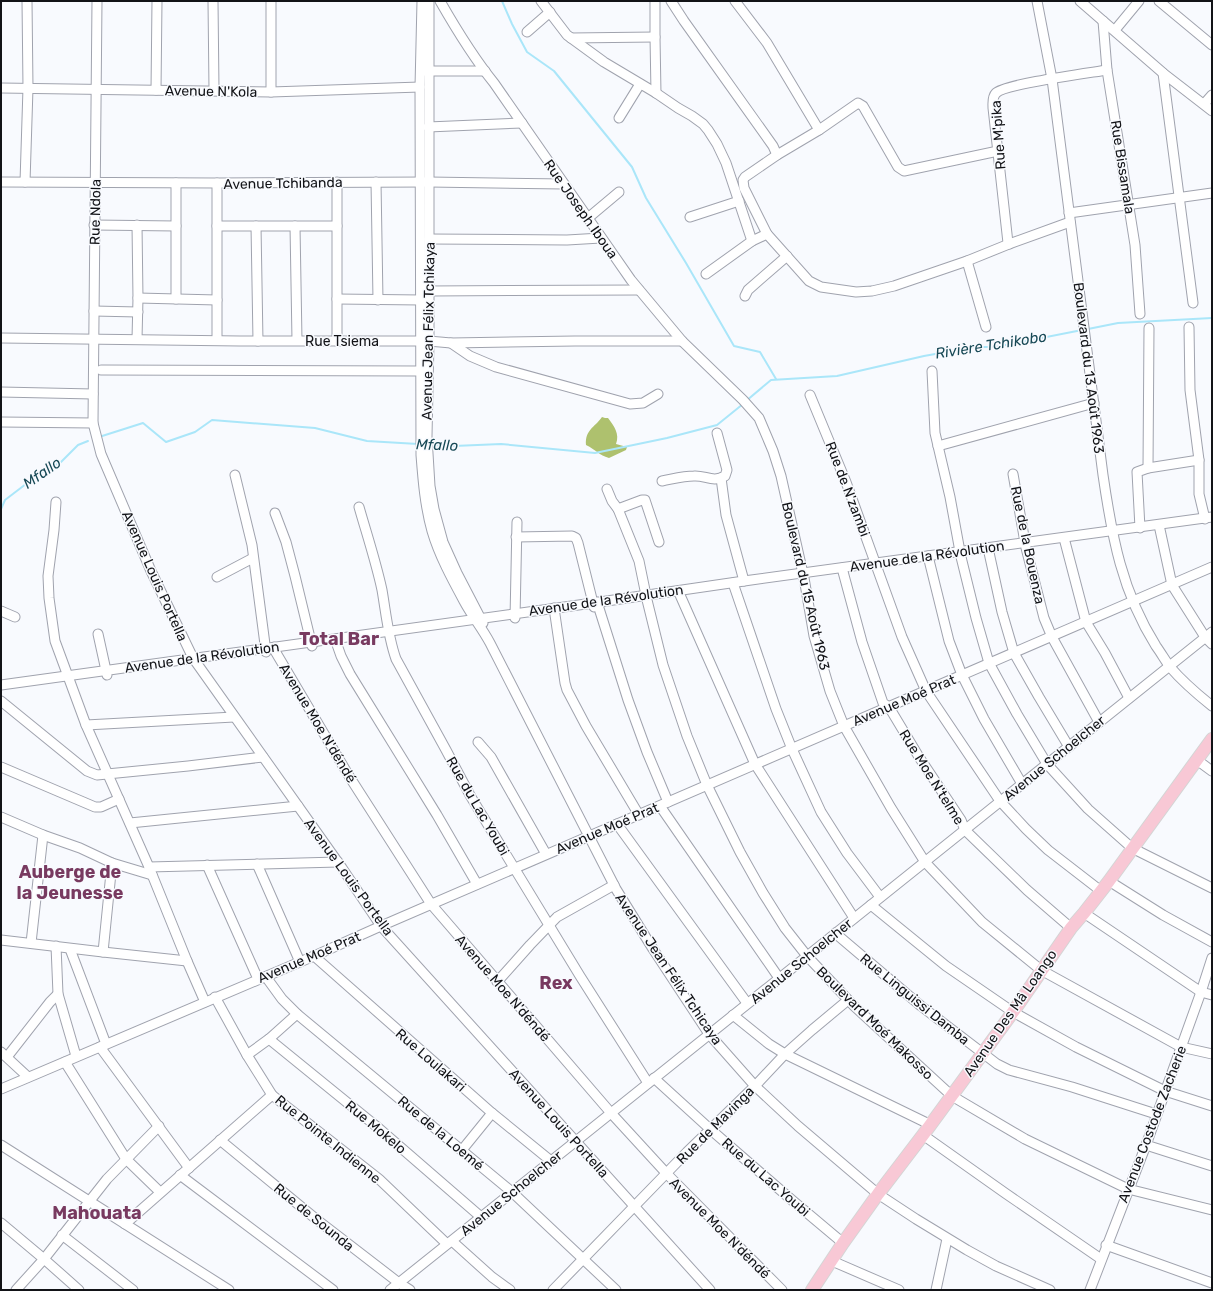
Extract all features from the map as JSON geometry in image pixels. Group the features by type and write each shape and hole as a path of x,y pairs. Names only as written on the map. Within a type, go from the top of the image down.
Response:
{"main road":[{"name":"Avenue Des Mâ Loango","path":"812,1290 878,1194 931,1125 1013,1012 1071,928 1109,881 1212,739"}],"street":[{"path":"25,182 28,88 27,1"},
{"name":"Rue Ndola","path":"93,423 96,1"},
{"path":"156,90 157,1"},
{"path":"213,1 214,90"},
{"path":"271,1 271,92"},
{"name":"Avenue Jean Félix Tchikaya","path":"422,1 428,127 421,300 425,341 427,437 430,486 443,542 474,605 479,622"},
{"name":"Avenue Jean Félix Tchikaya","path":"429,1 425,71 420,87 429,239 429,292 425,341 420,371 421,455 424,495 432,532 441,556 464,603 479,622"},
{"name":"Rue Joseph Iboua","path":"440,1 454,27 631,280 682,341 744,400"},
{"path":"542,1 571,38 604,62 656,93 703,124 717,144 726,163 752,241"},
{"path":"656,1 656,93"},
{"path":"671,1 773,146 777,155"},
{"path":"735,1 767,43 820,130"},
{"name":"Boulevard du 13 Août 1963","path":"1038,1 1052,79 1103,476 1112,534 1132,602 1146,630 1169,666 1195,692 1212,706"},
{"path":"1080,1 1163,73 1212,111"},
{"path":"1115,30 1139,1"},
{"path":"1159,1 1212,45"},
{"path":"527,32 550,12"},
{"name":"Rue Bissamala","path":"1103,21 1107,70 1135,245 1140,314"},
{"path":"571,38 655,37"},
{"name":"Rue M'pika","path":"1009,244 993,108 994,96 997,92 1012,86 1107,70"},
{"path":"425,71 485,71"},
{"path":"1163,73 1193,303"},
{"path":"619,118 640,84"},
{"name":"Avenue N'Kola","path":"1,88 271,92 420,87"},
{"path":"1204,104 1212,95"},
{"path":"998,151 904,171 901,170 863,106 858,103 820,130 777,155 745,177 743,180 744,188 767,234 809,281 821,287 856,292 872,291 894,286 967,261 1070,222"},
{"path":"428,127 522,123"},
{"name":"Avenue Tchibanda","path":"1,182 425,182 564,184"},
{"path":"337,182 337,341"},
{"path":"376,182 378,300"},
{"path":"176,183 176,299"},
{"path":"217,183 217,340"},
{"path":"588,218 619,192"},
{"path":"1069,213 1212,193"},
{"path":"690,217 739,201"},
{"path":"94,225 176,226"},
{"path":"137,226 137,339"},
{"path":"217,226 337,226"},
{"path":"256,226 258,341"},
{"path":"295,226 296,340"},
{"path":"706,274 752,241 767,234"},
{"path":"429,239 559,240 601,238"},
{"path":"745,296 748,290 787,256"},
{"path":"967,261 986,327"},
{"path":"429,292 639,290"},
{"path":"138,298 217,300"},
{"path":"337,299 421,300"},
{"path":"94,311 138,312"},
{"path":"1189,326 1190,390 1199,460 1199,494 1210,519"},
{"path":"1148,468 1149,328"},
{"name":"Rue Tsiema","path":"1,338 425,341 451,343 682,341"},
{"path":"451,343 470,356 496,367 630,404 643,403 658,394"},
{"path":"101,370 420,371"},
{"path":"932,371 935,433 976,618 990,663 1017,714 1047,764 1088,809 1132,848 1212,888"},
{"path":"1,392 93,394"},
{"name":"Rue de N'zambi","path":"810,395 846,482 902,637 926,691 1000,801 1048,850 1101,891"},
{"name":"Boulevard du 15 Août 1963","path":"744,400 759,418 777,461 788,505 814,636 830,692 844,726 891,808 925,862 982,922 1041,970 1181,1047 1212,1054"},
{"path":"938,446 1094,403"},
{"path":"1,422 93,423"},
{"name":"Avenue Louis Portella","path":"93,423 101,454 151,571 194,660 338,862 381,926 710,1290"},
{"path":"662,481 694,476 721,478 725,476 726,470 717,433"},
{"path":"1140,528 1137,472 1141,469 1199,460"},
{"name":"Rue de la Bouenza","path":"1013,474 1025,545 1044,618 1052,637 1099,722"},
{"name":"Avenue Moe N'déndé","path":"235,475 252,545 270,650 431,904 611,1113 667,1174 782,1290"},
{"path":"721,478 726,515 744,581"},
{"name":"Boulevard Moé Makosso","path":"607,489 612,501 618,509 639,561 663,665 686,736 707,785 740,852 763,894 785,928 807,956 848,1000 952,1096 1025,1139 1128,1189 1212,1210"},
{"path":"618,509 645,500 659,542"},
{"path":"56,502 48,576 49,598 55,641 86,725 130,823 205,1002"},
{"name":"Rue du Lac Youbi","path":"359,507 376,565 392,648 396,659 471,797 549,926 651,1080 843,1243"},
{"path":"275,512 294,570 312,644"},
{"name":"Avenue de la Révolution","path":"389,633 479,622 555,610 1112,534 1210,519"},
{"path":"515,616 517,522"},
{"path":"1159,527 1172,585 1210,638"},
{"name":"Avenue de la Révolution","path":"1112,534 1140,528 1159,527"},
{"path":"516,538 572,536 576,538 596,605 664,804 779,978"},
{"path":"1065,540 1086,622 1105,653 1129,698"},
{"path":"988,550 1002,612 1014,653 1068,747"},
{"path":"217,576 254,558"},
{"path":"929,558 949,641 962,675 984,719 1022,784"},
{"name":"Avenue Moé Prat","path":"1,1089 314,956 546,854 1212,568"},
{"name":"Rue Moe N'telme","path":"842,570 862,642 883,703 889,707 919,757 961,820 965,830 1027,890 1071,928"},
{"name":"Avenue de la Révolution","path":"733,585 744,581 803,576"},
{"path":"733,585 776,709 792,749 821,812 847,853 880,898"},
{"path":"680,593 755,764 854,918"},
{"path":"458,621 463,614 464,603"},
{"path":"474,605 489,613 498,615"},
{"path":"555,610 567,690 586,726 639,815"},
{"path":"1,611 15,617"},
{"name":"Avenue de la Révolution","path":"1,685 106,673 335,641 458,621 479,622 498,615 515,616"},
{"name":"Avenue Jean Félix Tchicaya","path":"479,622 614,885 709,1034 755,1086 798,1126 878,1194 947,1239 996,1266 1050,1290"},
{"path":"98,634 106,673"},
{"name":"Avenue Schoelcher","path":"390,1290 1169,666 1210,638"},
{"path":"335,641 345,666 363,697 438,815 477,884"},
{"name":"Avenue de la Révolution","path":"1,689 68,678"},
{"path":"1,701 87,771 97,774 263,757"},
{"path":"86,725 234,717"},
{"path":"478,742 491,757 546,854"},
{"path":"1197,760 1212,771"},
{"path":"1,767 96,807 101,807 119,799"},
{"path":"130,823 298,806"},
{"path":"1,817 43,835 80,848 112,863 150,871 207,865 338,862"},
{"path":"618,824 747,1003"},
{"path":"31,943 43,835"},
{"path":"104,952 112,863"},
{"path":"257,864 300,962"},
{"name":"Rue de la Loemé","path":"207,865 262,978 282,999 297,1014 512,1192 616,1290"},
{"path":"1109,881 1163,915 1212,942"},
{"path":"497,982 557,917 614,885"},
{"path":"871,905 946,966 1013,1012 1076,1047 1165,1091 1212,1106"},
{"path":"1084,913 1201,992 1212,995"},
{"name":"Rue Linguissi Damba","path":"835,933 921,1006 997,1064 1009,1070 1072,1087 1156,1114"},
{"path":"1,940 187,961"},
{"path":"56,946 58,994 76,1056"},
{"path":"70,948 103,1046 189,1168"},
{"name":"Rue Loulakari","path":"314,956 492,1113 550,1161"},
{"name":"Avenue Costode Zacherie","path":"1090,1290 1106,1244 1146,1145 1212,958"},
{"path":"28,1077 4,1054 58,994"},
{"name":"Rue Pointe Indienne","path":"215,997 247,1055 272,1095 379,1179 450,1242 510,1290"},
{"name":"Rue de Mavinga","path":"553,1290 785,1054 848,1000"},
{"path":"247,1055 269,1039 297,1014"},
{"path":"733,1015 769,1044 785,1054 931,1125"},
{"name":"Rue Mokelo","path":"269,1039 376,1126 481,1217"},
{"path":"65,1062 126,1159 160,1192"},
{"path":"126,1224 160,1192 272,1095"},
{"path":"462,1150 492,1113"},
{"path":"16,1290 44,1259 107,1179 158,1126"},
{"path":"923,1135 1101,1259"},
{"name":"Rue de Sounda","path":"220,1140 316,1219 410,1290"},
{"path":"1,1145 126,1224 224,1289"},
{"path":"1146,1145 1212,1166"},
{"path":"180,1175 333,1290"},
{"path":"1,1223 79,1290"},
{"path":"62,1235 133,1290"},
{"path":"936,1290 947,1239"},
{"path":"1106,1244 1212,1283"},
{"path":"832,1261 899,1290"}],"green space":[{"path":"602,417 608,418 614,427 617,433 616,444 627,447 626,450 609,458 586,445 589,432"}],"waterway":[{"path":"502,1 527,52 554,71 632,167 646,198 734,346 760,352 776,379"},
{"name":"Rivière Tchikobo","path":"1088,329 1118,323 1212,318"},
{"name":"Rivière Tchikobo","path":"746,401 771,380 837,376 924,356 974,347 995,347 1082,330"},
{"name":"Mfallo","path":"431,445 454,446 501,444 595,453 667,438 717,425 743,404"},
{"name":"Mfallo","path":"99,437 143,423 166,442 195,432 212,420 315,428 367,441 418,444"},
{"name":"Mfallo","path":"1,509 5,500 39,474 61,462 78,445 88,441"}],"district":[{"name":"Total Bar","path":"339,639"},
{"name":"Auberge de la Jeunesse","path":"70,882"},
{"name":"Rex","path":"556,983"},
{"name":"Mahouata","path":"97,1213"}]}
